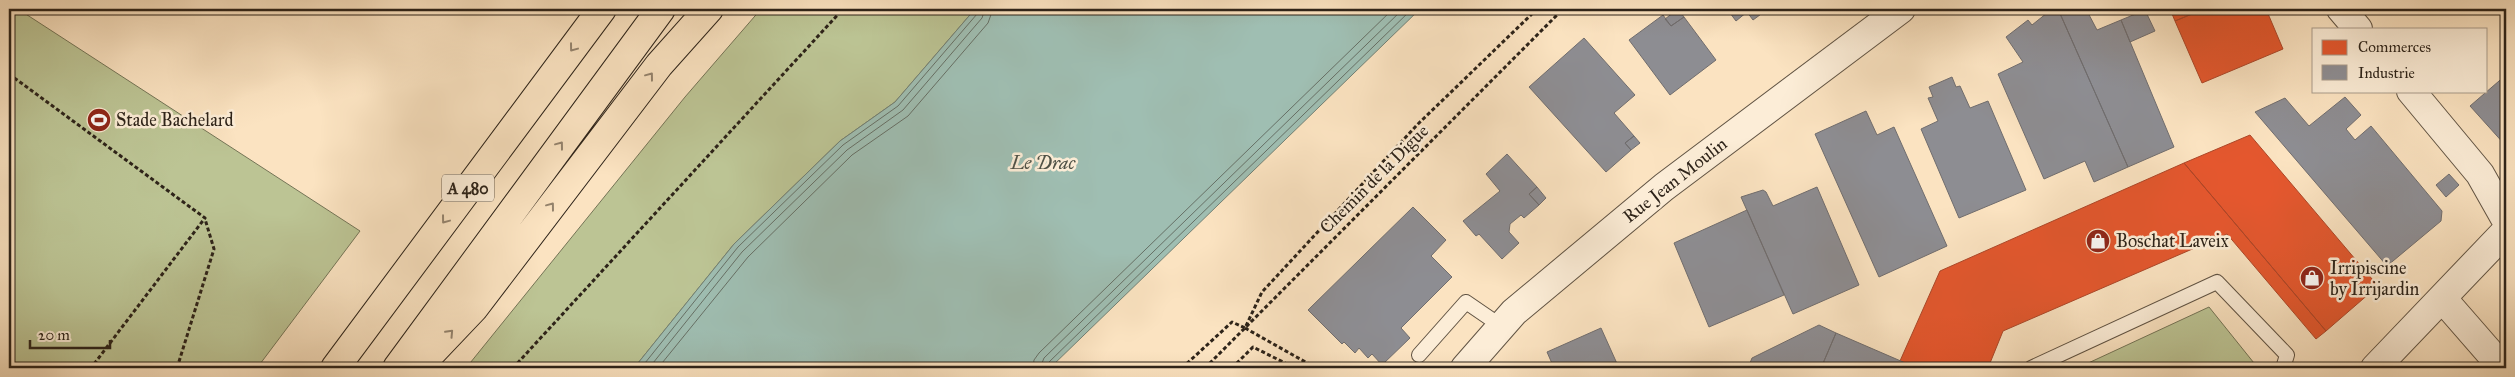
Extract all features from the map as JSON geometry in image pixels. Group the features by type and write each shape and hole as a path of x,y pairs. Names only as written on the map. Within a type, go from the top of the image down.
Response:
{"highway":[{"name":"A 480","path":"334,368 602,9"},
{"name":"A 480","path":"397,368 661,9"},
{"path":"417,368 474,308 659,64 709,9"}],"street":[{"name":"Rue Jean Moulin","path":"1465,368 1514,312 1664,187 1900,9"},
{"path":"2341,9 2357,28"},
{"path":"2412,92 2480,174 2506,220"},
{"path":"2375,368 2506,231"},
{"path":"2442,298 2503,368"}],"lane":[{"path":"2031,368 2217,282 2287,355 2283,368"},
{"path":"1419,355 1466,302 1501,326"}],"path":[{"path":"513,368 843,9"},
{"path":"1245,328 1262,292 1418,124 1537,9"},
{"name":"Chemin de la Digue","path":"1205,368 1563,9"},
{"path":"9,74 204,218 214,249 177,368"},
{"path":"90,368 204,218"},
{"path":"1182,368 1232,322 1316,368"},
{"path":"1232,368 1253,347 1295,368"}],"green space":[{"name":"Stade Bachelard","path":"9,9 18,9 360,231 257,368 9,368"},
{"path":"761,9 975,9 895,102 840,141 734,244 634,368 466,368 685,97"},
{"path":"2209,307 2258,368 2091,368 2084,365"}],"water":[{"name":"Le Drac","path":"975,9 1420,9 1050,368 634,368 734,244 840,141 895,102"}],"building: Commerces":[{"path":"2170,9 2204,9 2175,21"},
{"path":"2204,9 2266,9 2283,49 2202,83 2175,21"},
{"path":"2250,135 2378,286 2326,331 2184,163"},
{"path":"2184,163 2326,331 2316,339 2227,234 2003,331 1988,368 1918,368 1900,361 1940,271"}],"building: Industrie":[{"path":"1678,9 1684,17 1671,26 1665,19"},
{"path":"1727,9 1768,9 1753,20 1747,12 1736,21"},
{"path":"2052,9 2058,9 2128,167 2094,182 2085,161 2044,179 1998,74 2023,62 2006,37 2028,20 2032,25"},
{"path":"2058,9 2086,9 2097,30 2121,20 2174,147 2128,167"},
{"path":"2145,10 2155,31 2130,42 2121,20"},
{"path":"1663,15 1671,26 1684,17 1716,60 1670,95 1629,40"},
{"path":"1584,38 1635,95 1614,113 1634,136 1625,143 1631,150 1606,172 1529,87"},
{"path":"2506,75 2506,146 2470,106"},
{"path":"1952,77 1956,87 1960,86 1970,108 1988,101 2026,190 1959,218 1921,129 1938,121 1928,98 1933,97 1929,87"},
{"path":"2345,97 2361,115 2346,129 2355,140 2371,126 2442,211 2441,221 2387,266 2255,112 2285,98 2309,126"},
{"path":"1866,111 1877,135 1894,127 1947,246 1879,277 1815,134"},
{"path":"1634,136 1640,143 1631,150 1625,143"},
{"path":"1507,154 1537,187 1529,194 1539,205 1524,218 1521,215 1510,224 1509,232 1519,243 1502,259 1479,234 1476,236 1463,221 1500,191 1486,174"},
{"path":"2449,174 2459,185 2446,197 2436,185"},
{"path":"1537,187 1546,198 1539,205 1529,194"},
{"path":"1817,187 1859,285 1793,314 1741,197 1763,190 1773,206"},
{"path":"1413,207 1446,240 1431,256 1452,277 1401,328 1410,338 1382,365 1372,354 1368,358 1359,348 1355,353 1344,342 1342,344 1308,310"},
{"path":"1747,210 1784,295 1709,327 1674,243"},
{"path":"1819,325 1836,333 1821,368 1748,368 1752,358"},
{"path":"1601,328 1619,368 1554,368 1547,352"},
{"path":"1836,333 1910,365 1908,368 1821,368"},
{"path":"1257,363 1269,368 1252,368"}],"place":[{"name":"Stade Bachelard","path":"99,120"},
{"name":"Boschat Laveix","path":"2098,241"},
{"name":"Irripiscine by Irrijardin","path":"2312,278"}]}
